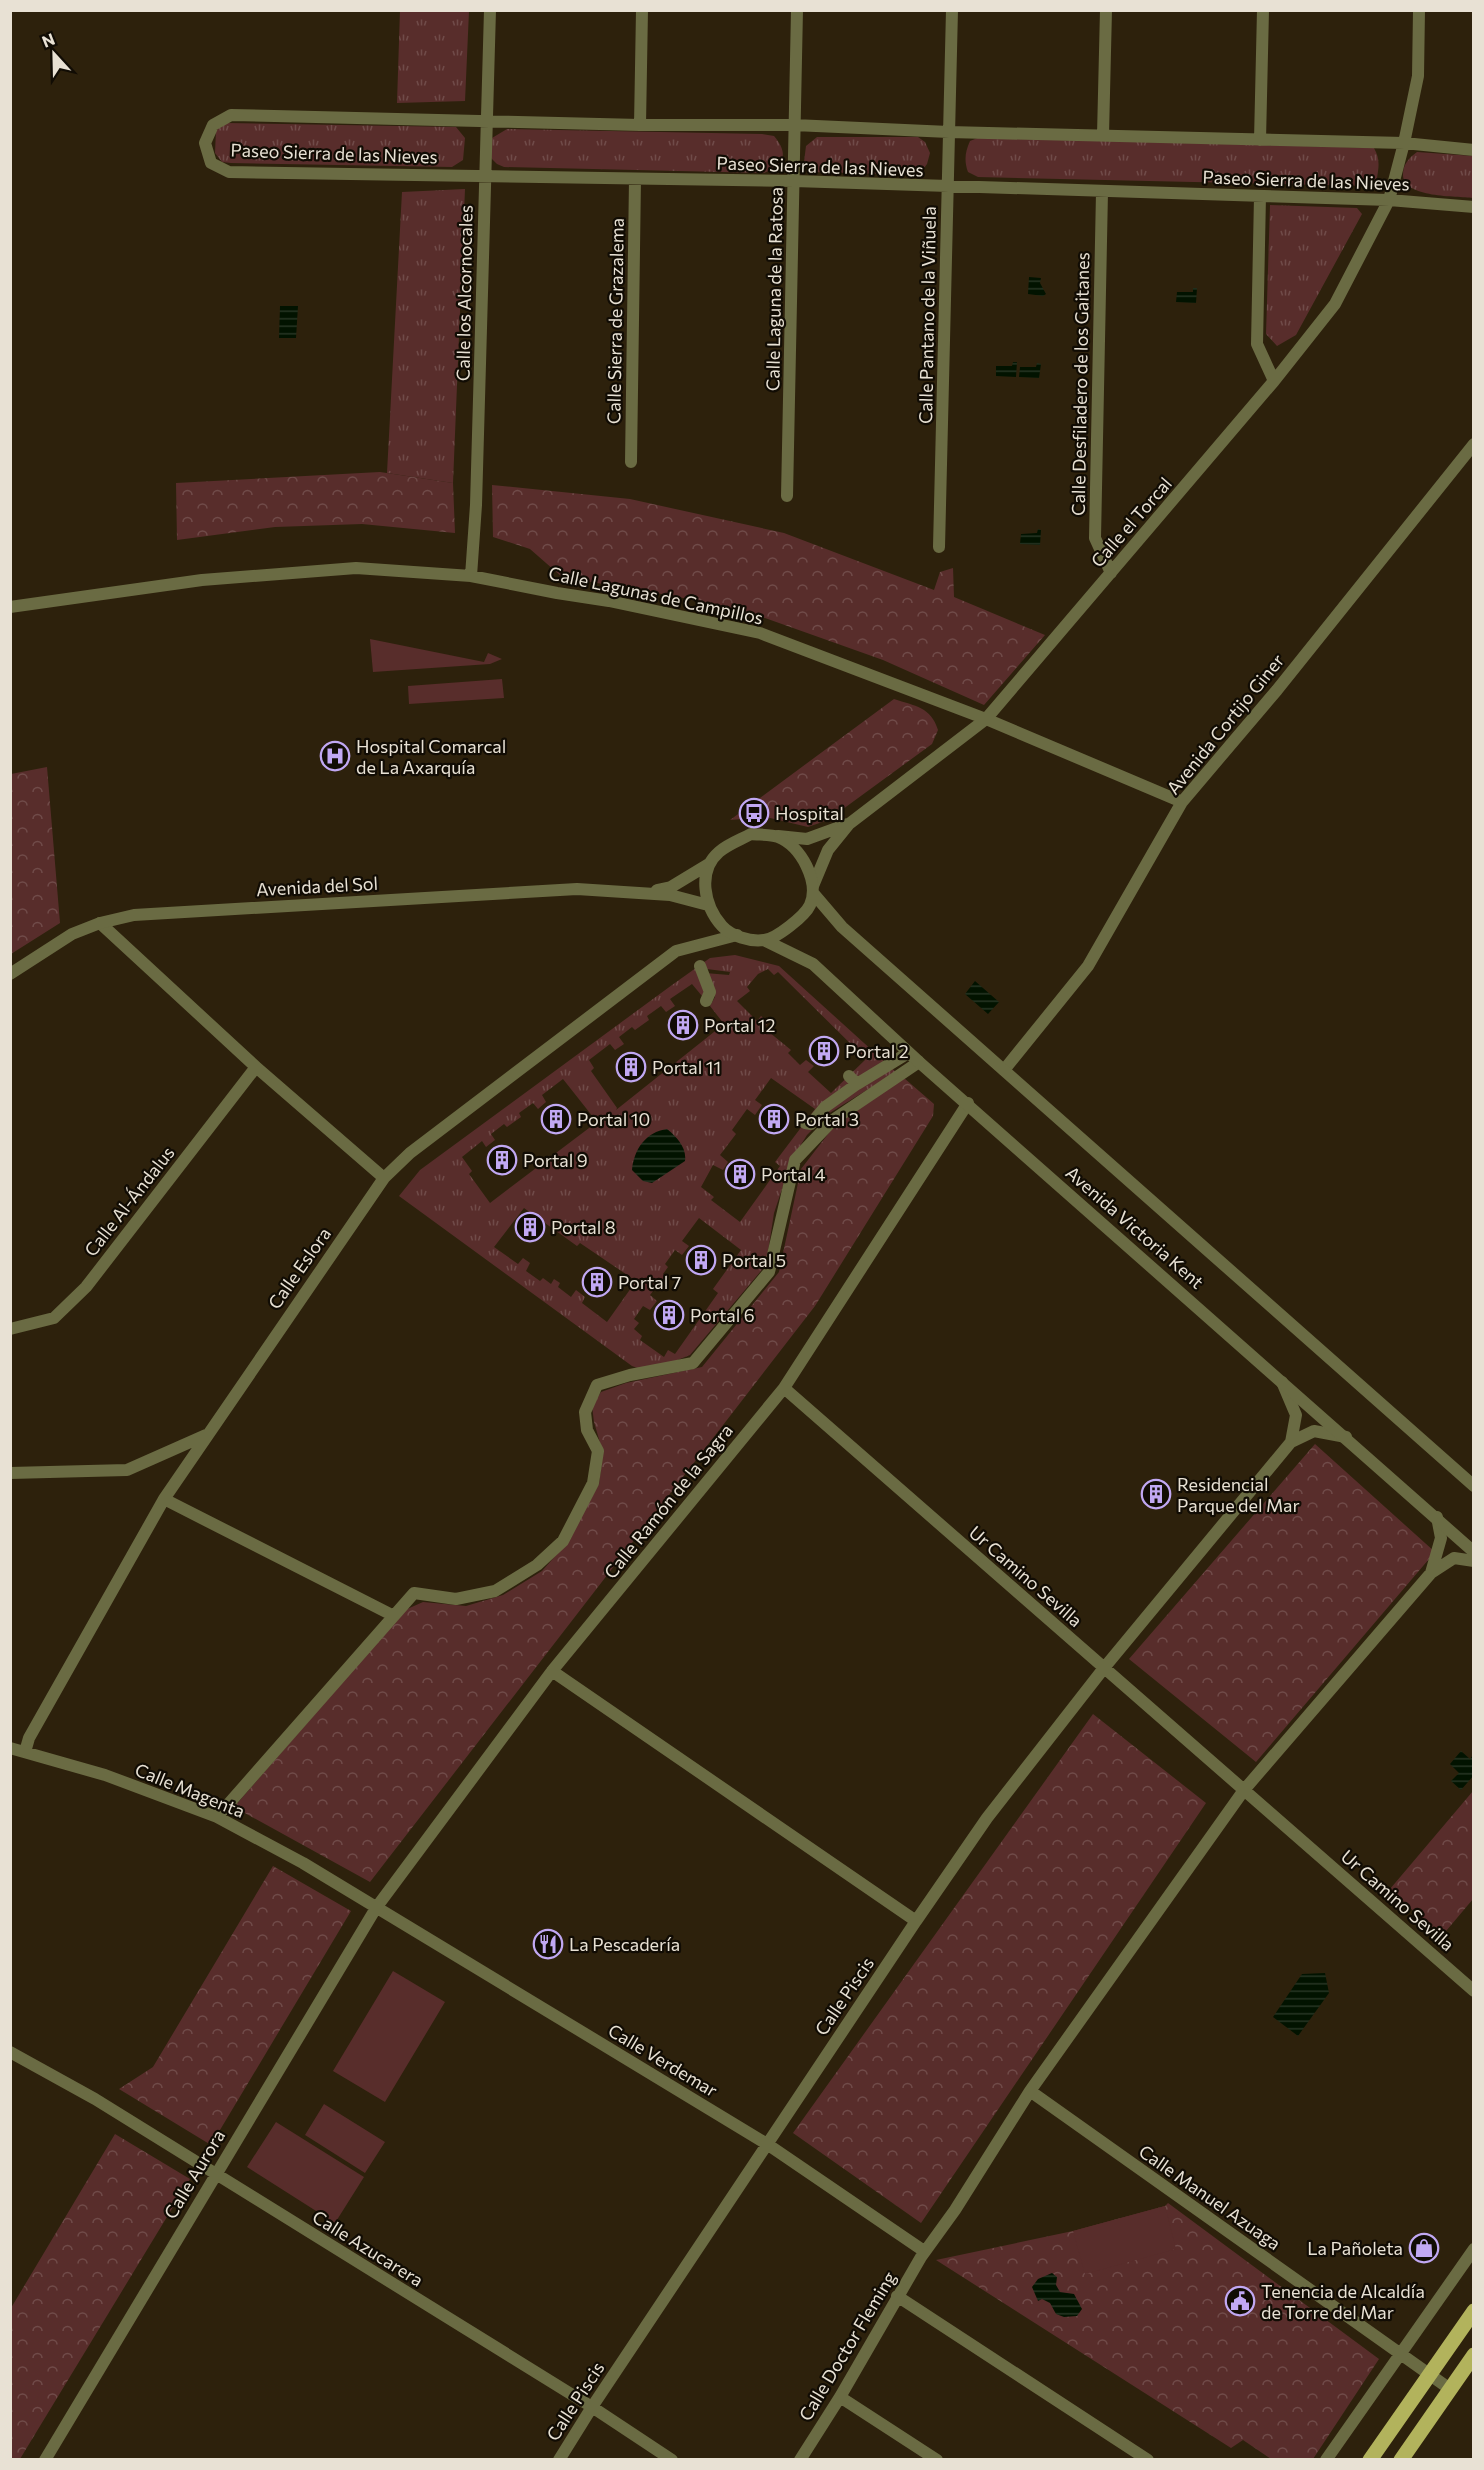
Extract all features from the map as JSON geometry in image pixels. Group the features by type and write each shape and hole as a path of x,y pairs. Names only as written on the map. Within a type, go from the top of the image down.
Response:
{"main road":[{"path":"1370,2460 1473,2311"},
{"path":"1401,2460 1450,2389 1471,2363"}],"street":[{"name":"Calle los Alcornocales","path":"471,576 476,505 490,10"},
{"path":"640,125 642,10"},
{"name":"Calle Laguna de la Ratosa","path":"788,496 797,10"},
{"name":"Calle Pantano de la Viñuela","path":"939,548 952,10"},
{"path":"1103,135 1106,10"},
{"path":"1260,140 1263,10"},
{"path":"1389,200 1418,76 1419,10"},
{"name":"Paseo Sierra de las Nieves","path":"1473,150 1404,143 949,132 794,125 640,125 231,115 213,125 205,143 211,163 229,172 794,181 948,188 1389,200 1473,207"},
{"name":"Calle Sierra de Grazalema","path":"631,462 635,179"},
{"name":"Calle Desfiladero de los Gaitanes","path":"1102,192 1095,538 1111,573"},
{"path":"1260,196 1257,344 1274,381"},
{"name":"Calle el Torcal","path":"849,824 986,719 1274,381 1335,304 1389,200"},
{"name":"Avenida Cortijo Giner","path":"1004,1070 1088,966 1182,802 1277,690 1473,444"},
{"name":"Calle Lagunas de Campillos","path":"10,607 202,580 356,568 471,576 609,600 760,633 986,719 1182,802"},
{"path":"849,824 828,850 813,890 810,906 794,923 766,940 750,940 722,927 708,905 705,885 709,864 718,852 751,834 807,838 849,824"},
{"path":"778,836 808,865 813,890"},
{"name":"Avenida del Sol","path":"641,894 671,887 709,864"},
{"name":"Avenida del Sol","path":"10,974 72,934 100,923 134,915 565,890 670,895 708,905"},
{"name":"Avenida Victoria Kent","path":"813,890 842,927 1473,1486"},
{"path":"100,923 256,1067 384,1178"},
{"name":"Calle Eslora","path":"25,1752 29,1738 164,1499 384,1178 410,1153 676,951 737,935"},
{"name":"Avenida Victoria Kent","path":"766,940 813,964 919,1062 1437,1517 1473,1552"},
{"path":"699,966 710,992 706,1001"},
{"path":"805,1123 811,1124 853,1080 909,1053"},
{"path":"217,1817 414,1593 456,1599 495,1591 537,1565 563,1541 593,1483 598,1451 587,1430 585,1412 597,1385 630,1375 693,1363 770,1272 795,1160 832,1120 919,1062"},
{"name":"Calle Al-Ándalus","path":"10,1329 54,1318 86,1287 256,1067"},
{"name":"Calle Ramón de la Sagra","path":"376,1908 552,1671 784,1388 968,1103"},
{"path":"1282,1381 1296,1415 1291,1442"},
{"name":"Ur Camino Sevilla","path":"784,1388 1473,1991"},
{"path":"1291,1442 1314,1431 1346,1437"},
{"path":"10,1473 127,1470 207,1434"},
{"name":"Calle Piscis","path":"559,2460 767,2144 987,1818 1104,1668 1291,1442"},
{"path":"164,1499 394,1616"},
{"path":"1431,1573 1441,1538 1437,1517"},
{"path":"1030,2091 1244,1790 1431,1573 1455,1558 1473,1561"},
{"path":"552,1671 916,1921"},
{"name":"Calle Magenta","path":"10,1748 105,1775 217,1817 303,1863 376,1908"},
{"name":"Calle Verdemar","path":"376,1908 767,2144 924,2251"},
{"name":"Calle Aurora","path":"45,2460 376,1908"},
{"name":"Calle Azucarera","path":"10,2052 44,2069 215,2174 592,2407 672,2460"},
{"name":"Calle Azucarera","path":"10,2062 44,2069"},
{"name":"Calle Doctor Fleming","path":"800,2460 840,2397 924,2251 955,2210 1030,2091"},
{"name":"Calle Manuel Azuaga","path":"1030,2091 1450,2389"},
{"path":"1326,2460 1473,2248"},
{"path":"897,2296 1148,2460"},
{"path":"840,2397 937,2460"}],"green space":[{"path":"400,10 469,11 465,101 397,103"},
{"path":"226,123 456,127 465,138 463,160 452,167 222,162 215,153 216,130"},
{"path":"507,129 762,134 774,136 783,153 781,162 764,173 504,167 491,158 492,138"},
{"path":"817,137 918,137 925,142 930,153 927,164 919,175 812,172 804,162 806,146"},
{"path":"980,137 1374,148 1379,166 1377,178 1366,186 978,177 968,172 966,156 970,141"},
{"path":"1417,152 1473,156 1473,198 1421,192 1405,183 1404,168"},
{"path":"465,189 453,483 387,473 402,192"},
{"path":"1270,205 1357,208 1362,214 1296,335 1277,346 1266,334"},
{"path":"380,472 453,483 455,533 362,524 275,527 177,540 176,483"},
{"path":"492,485 630,499 784,533 934,590 940,572 953,568 954,597 1045,635 984,705 883,660 765,618 679,597 562,577 530,549 493,537"},
{"path":"370,639 484,662 488,653 502,659 490,664 373,672"},
{"path":"502,679 504,698 409,704 408,686"},
{"path":"894,699 921,708 931,716 938,730 932,744 828,820 808,827 766,817 730,820"},
{"path":"47,767 60,923 11,954 11,774"},
{"path":"735,955 779,966 896,1072 828,1114 807,1135 792,1159 774,1213 766,1265 690,1355 648,1372 632,1366 399,1196 420,1170 710,958","holes":["707,969 730,972 729,975 705,973 715,997 710,1006 724,1024 616,1110 617,1108 591,1071 594,1068 589,1060 610,1044 615,1050 624,1044 619,1037 632,1027 635,1030 649,1020 647,1016 661,1006 666,1012 675,1006 670,999 692,984 702,996 706,988 699,974","768,969 774,975 778,972 866,1059 831,1093 808,1072 814,1066 806,1060 800,1065 788,1053 791,1050 764,1028 769,1022 761,1016 757,1021 737,1001 750,991 747,987 758,974","771,1078 815,1109 775,1162 780,1166 740,1222 711,1200 714,1197 701,1187 713,1165 723,1170 728,1162 720,1155 736,1134 732,1130 747,1109 755,1115 762,1105 755,1100","563,1079 597,1122 490,1203 469,1174 472,1171 462,1157 482,1141 486,1147 495,1140 491,1134 504,1124 507,1127 521,1117 519,1113 533,1103 538,1109 546,1102 542,1095","524,1208 577,1246 580,1243 636,1281 607,1322 582,1303 585,1297 576,1290 571,1297 558,1287 560,1283 554,1279 551,1284 543,1278 540,1281 526,1271 530,1263 523,1258 518,1264 494,1247","699,1218 741,1250 713,1289 718,1293 675,1354 668,1350 664,1357 640,1340 642,1336 634,1329 639,1323 634,1319 643,1306 650,1310 657,1301 650,1295 660,1282 663,1284 668,1278 663,1274 668,1267 665,1264 675,1250 682,1255 689,1246 682,1241"]},
{"path":"904,1078 934,1104 933,1116 815,1306 370,1882 234,1807 405,1610 423,1602 466,1606 503,1595 542,1571 566,1544 599,1484 603,1453 592,1406 601,1392 626,1383 702,1367 779,1272 801,1169 835,1125"},
{"path":"1315,1444 1435,1552 1256,1762 1129,1659"},
{"path":"1093,1714 1206,1803 921,2223 793,2133"},
{"path":"1473,1791 1473,1899 1441,1937 1390,1889"},
{"path":"273,1866 351,1911 211,2145 119,2089 153,2067"},
{"path":"393,1971 445,2002 385,2102 333,2071"},
{"path":"324,2104 385,2142 365,2173 305,2135"},
{"path":"276,2122 364,2177 335,2223 247,2167"},
{"path":"115,2134 190,2179 20,2459 11,2459 11,2308"},
{"path":"1168,2203 1379,2359 1313,2459 1271,2459 1243,2440 1231,2448 936,2260 1073,2231 1165,2206"},
{"path":"1165,2206 1176,2249 1085,2274 1073,2231"}],"shaded area":[{"path":"1029,277 1041,278 1040,283 1046,294 1043,296 1028,294"},
{"path":"1193,288 1197,288 1196,303 1176,302 1177,292 1193,292"},
{"path":"280,306 298,306 296,338 279,338"},
{"path":"1013,362 1017,362 1016,377 996,376 996,366 1012,366"},
{"path":"1037,363 1041,364 1039,378 1019,377 1020,367 1036,367"},
{"path":"1038,529 1041,530 1040,545 1020,544 1021,534 1037,533"},
{"path":"975,981 999,1002 988,1014 965,994"},
{"path":"667,1129 680,1143 685,1161 652,1183 643,1181 632,1170 635,1155 647,1138"},
{"path":"1461,1751 1470,1759 1473,1755 1474,1775 1461,1790 1451,1781 1459,1773 1450,1764"},
{"path":"1325,1973 1329,1993 1298,2036 1273,2017 1302,1974"},
{"path":"1052,2273 1057,2277 1056,2285 1060,2292 1074,2294 1082,2309 1077,2316 1064,2317 1056,2314 1050,2303 1042,2299 1038,2301 1032,2287 1038,2279"}],"place":[{"name":"Hospital Comarcal de La Axarquía","path":"335,756"},
{"name":"Hospital","path":"754,813"},
{"name":"Portal 12","path":"683,1025"},
{"name":"Portal 2","path":"824,1051"},
{"name":"Portal 11","path":"631,1067"},
{"name":"Portal 10","path":"556,1119"},
{"name":"Portal 3","path":"774,1119"},
{"name":"Portal 9","path":"502,1160"},
{"name":"Portal 4","path":"740,1174"},
{"name":"Portal 8","path":"530,1227"},
{"name":"Portal 5","path":"701,1260"},
{"name":"Portal 7","path":"597,1282"},
{"name":"Portal 6","path":"669,1315"},
{"name":"Residencial Parque del Mar","path":"1156,1494"},
{"name":"La Pescadería","path":"548,1944"},
{"name":"La Pañoleta","path":"1424,2248"},
{"name":"Tenencia de Alcaldía de Torre del Mar","path":"1240,2301"}]}
